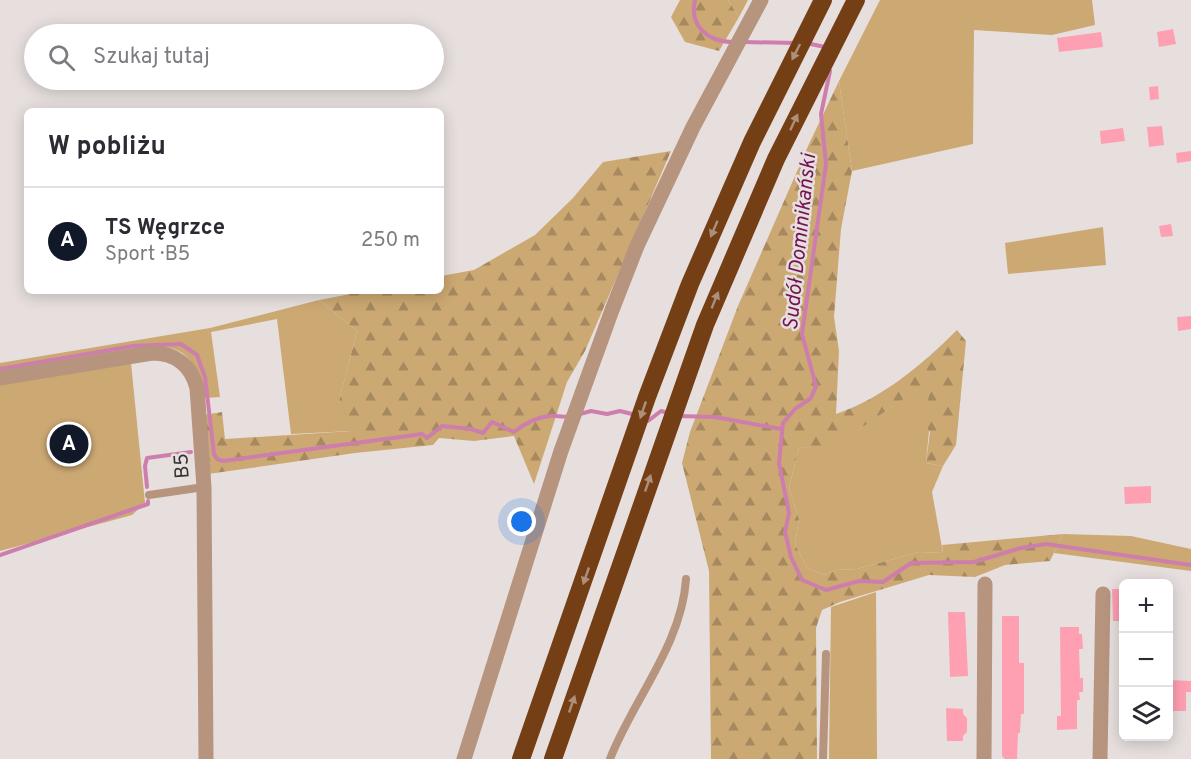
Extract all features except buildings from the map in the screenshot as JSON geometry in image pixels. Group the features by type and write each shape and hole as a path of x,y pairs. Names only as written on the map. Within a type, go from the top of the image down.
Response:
{"highway":[{"path":"521,759 690,284 752,142 823,0"},
{"path":"553,759 676,402 736,249 808,92 856,0"}],"street":[{"path":"464,759 570,424 637,246 733,50 761,0"},
{"name":"B5","path":"0,378 152,353 175,357 188,368 196,388 204,487 206,759"},
{"path":"984,759 985,584"},
{"path":"1100,759 1103,594"}],"lane":[{"path":"149,495 204,487"},
{"path":"610,759 662,656 685,599 686,579"},
{"path":"823,759 826,654"}],"green space":[{"path":"680,0 728,0 739,17 719,51 685,42 671,17"},
{"path":"728,0 748,0 739,17"},
{"path":"880,0 1092,0 1095,25 1052,35 974,30 973,144 852,171 839,81"},
{"path":"839,81 852,171 841,229 834,317 839,351 836,414 870,399 901,379 957,330 966,341 956,445 943,466 926,463 930,432 923,421 933,379 830,449 799,447 789,488 799,519 795,544 807,568 824,575 836,570 857,569 919,552 943,553 942,545 1063,534 1050,561 1005,565 975,577 929,575 840,602 822,610 816,628 817,759 711,759 709,571 682,463 690,432 738,306"},
{"path":"671,151 585,351 567,382 534,484 514,436 474,441 439,438 433,445 355,453 208,474 204,415 222,412 225,439 352,431 345,422 339,401 357,331 319,300 350,294 444,294 444,275 474,270 535,235 573,198 603,162"},
{"path":"1103,227 1106,265 1008,274 1005,243"},
{"path":"319,300 357,331 339,401 352,431 291,434 277,319 211,332 220,397 204,398 192,363 174,349 117,352 0,374 0,363 210,328"},
{"path":"131,363 145,503 132,515 0,551 0,385"},
{"path":"934,378 926,463 943,466 932,492 943,553 919,552 857,569 836,570 824,575 807,568 795,544 799,519 789,488 799,447 831,448"},
{"path":"1063,534 1131,536 1191,549 1191,571 1054,553"},
{"path":"876,592 877,759 829,759 831,607"}],"waterway":[{"name":"Sudół Dominikański","path":"695,0 695,18 702,31 716,39 733,42"},
{"name":"Sudół Dominikański","path":"743,42 796,43"},
{"name":"Sudół Dominikański","path":"806,43 825,47"},
{"name":"Sudół Dominikański","path":"830,71 821,114 826,164 802,334 816,386 811,398 795,409 783,423 779,463 789,513 785,532 791,557 802,580 826,590 859,581 883,582 911,563 974,562 1021,548 1046,544 1191,565"},
{"path":"0,369 133,346 181,344 197,355 205,377 214,454 217,459 223,461 422,434 427,438 442,426 471,429 483,433 492,422 514,432 540,418 570,416"},
{"path":"580,414 591,411 607,414 620,411 636,415"},
{"path":"645,418 648,421 661,411 668,413"},
{"path":"678,416 715,417 781,429"},
{"path":"147,487 145,466 147,458 191,452"},
{"path":"0,555 148,504 148,501"}],"place":[{"name":"TS Węgrzce","path":"69,444"}]}
